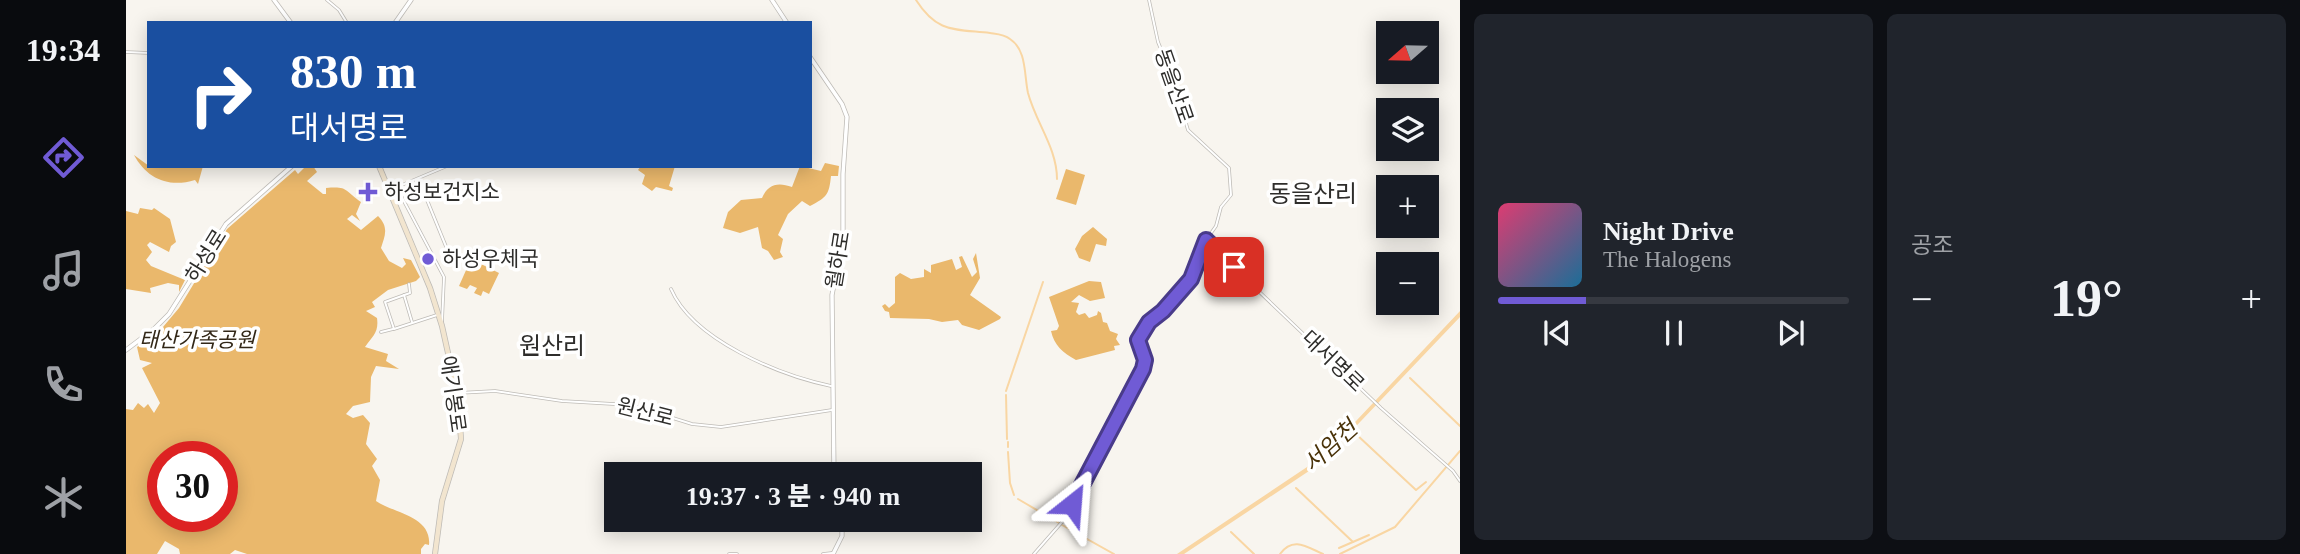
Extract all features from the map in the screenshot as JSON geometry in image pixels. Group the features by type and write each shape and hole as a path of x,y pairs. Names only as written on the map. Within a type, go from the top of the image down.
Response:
{"main road":[{"name":"애기봉로","path":"380,168 384,179 394,189 439,315 457,393 461,439 442,501 435,554"}],"street":[{"path":"274,0 290,21"},
{"path":"327,0 340,10 346,21"},
{"path":"396,21 411,0"},
{"path":"772,0 786,21"},
{"name":"동을산로","path":"1034,554 1062,522 1143,369 1145,360 1138,340 1149,322 1163,311 1191,279 1206,240 1216,226 1221,207 1230,197 1230,170 1188,130 1172,76 1158,42 1149,0"},
{"path":"126,52 147,54"},
{"name":"월하로","path":"812,60 842,104 847,117 842,174 843,236 832,287 834,462"},
{"name":"하성로","path":"126,350 169,314 226,224 290,168"},
{"path":"433,168 434,172"},
{"path":"394,189 443,168"},
{"path":"394,189 414,190 427,200 447,249"},
{"path":"394,189 444,277 442,326"},
{"name":"대서명로","path":"1206,240 1460,481"},
{"path":"394,329 385,302 411,292 409,284"},
{"path":"671,289 691,319 738,352 789,375 832,387"},
{"path":"404,295 413,323"},
{"path":"381,332 439,315"},
{"name":"원산로","path":"457,393 495,391 562,401 631,405 692,424 721,427 832,410"},
{"path":"823,554 833,554 842,532"},
{"path":"729,554 737,554"}],"green space":[{"path":"134,155 147,165 147,168 202,168 198,184 195,180 176,183 152,176"},
{"path":"825,163 839,166 838,176 831,176 826,195 810,206 802,201 788,214 778,235 783,239 780,252 783,257 774,260 768,251 762,248 758,227 740,233 723,228 728,212 741,200 762,198 774,185 792,187 799,168 821,171"},
{"name":"태산가족공원","path":"304,168 314,168 317,172 307,181 323,194 326,194 326,188 342,188 361,202 356,214 360,221 352,215 347,219 361,230 378,216 382,220 385,236 381,248 389,261 402,268 406,264 403,258 411,260 420,277 416,281 388,290 372,302 375,307 366,311 377,318 377,327 365,347 388,354 386,361 399,369 376,366 371,377 370,402 353,406 346,414 353,418 363,415 370,423 366,444 377,459 372,466 380,480 376,501 418,521 424,528 429,545 425,544 421,554 247,554 235,550 230,554 180,554 179,549 165,541 157,554 126,554 126,409 133,410 138,403 144,408 148,404 154,413 160,403 142,368 152,363 140,360 137,347 163,327 179,308 227,229 295,170 298,174"},
{"path":"674,168 669,186 673,188 672,191 656,187 652,191 642,184 645,175 638,170"},
{"path":"1066,169 1085,175 1076,205 1056,199"},
{"path":"140,208 154,208 170,219 176,242 169,252 150,242 147,245 152,252 146,260 151,266 185,280 179,292 179,285 168,283 150,288 151,293 126,289 126,211 138,214"},
{"path":"1093,227 1107,239 1106,246 1096,244 1090,262 1079,258 1075,249 1082,236"},
{"path":"976,253 980,278 970,295 1001,317 1000,319 979,330 962,325 958,320 942,322 890,318 889,312 882,306 885,304 889,308 895,303 895,277 900,273 911,279 924,277 924,269 931,273 931,265 952,259 956,270 962,267 959,257 962,256 972,277 977,272 973,259"},
{"path":"471,259 499,273 489,294 483,291 481,296 474,293 477,288 470,285 467,289 459,286"},
{"path":"1089,281 1101,282 1105,298 1090,301 1079,295 1071,302 1079,303 1076,312 1079,315 1085,313 1089,318 1097,315 1098,311 1101,313 1103,322 1107,323 1110,331 1118,334 1116,339 1120,345 1114,346 1115,350 1076,360 1060,348 1052,336 1051,331 1057,330 1059,326 1049,297"}],"shaded area":[{"path":"1460,311 1460,317 1321,463 1184,554 1177,554 1322,457"}],"waterway":[{"path":"916,0 931,19 939,24 956,30 1000,34 1015,44 1024,63 1028,93 1054,157 1057,179"},
{"path":"1006,391 1043,282"},
{"path":"1410,378 1460,426"},
{"path":"1006,395 1007,439"},
{"name":"서암천","path":"1357,435 1416,490 1426,482"},
{"path":"1008,442 1008,447"},
{"path":"1340,554 1395,527 1460,451"},
{"path":"1008,452 1010,483 1014,495"},
{"path":"1296,488 1353,542"},
{"path":"1018,499 1059,523"},
{"path":"1062,525 1114,554"},
{"path":"1231,532 1254,554"},
{"path":"1339,548 1369,535"},
{"path":"1280,554 1295,544 1323,554"}],"place":[{"name":"하성보건지소","path":"368,192"},
{"name":"하성우체국","path":"428,259"}],"district":[{"name":"동을산리","path":"1313,194"},
{"name":"원산리","path":"552,346"}],"route":[{"path":"1072,504 1143,369 1145,360 1138,340 1149,322 1163,311 1191,279 1206,240 1234,267"}]}
